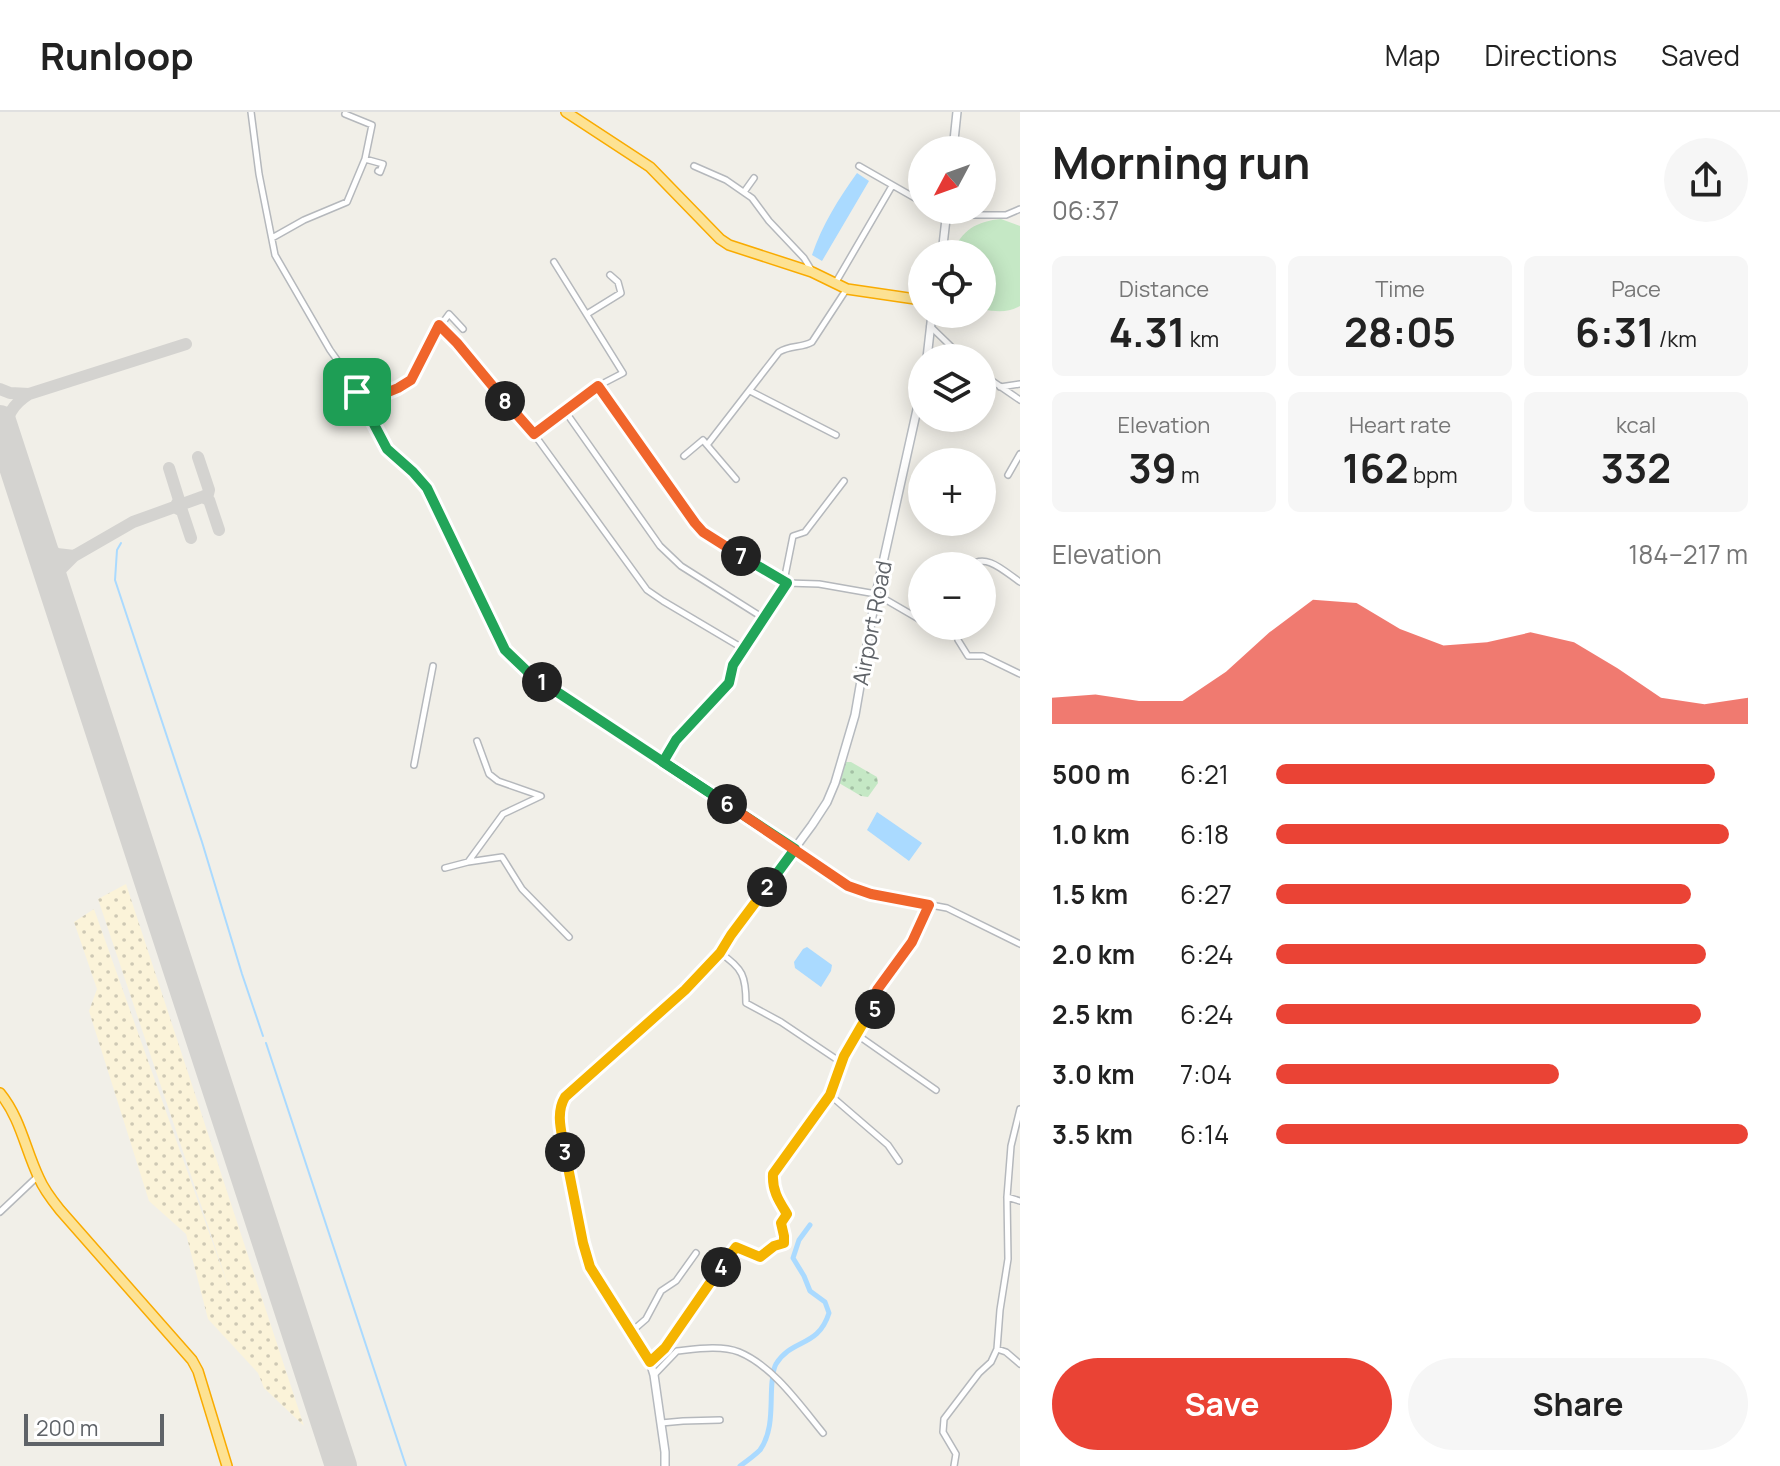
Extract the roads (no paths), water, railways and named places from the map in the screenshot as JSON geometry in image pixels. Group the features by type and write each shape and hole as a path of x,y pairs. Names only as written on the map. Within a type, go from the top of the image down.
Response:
{"highway":[{"path":"566,112 650,167 729,245 812,272 847,289 908,298"},
{"path":"0,1093 16,1117 45,1190 192,1360 227,1466"}],"main road":[{"path":"954,136 957,112"},
{"name":"Airport Road","path":"631,1332 596,1279 586,1254 559,1120 561,1103 685,990 720,953 827,802 855,715 876,594 913,432"},
{"path":"387,449 427,488 505,650 529,673 795,849"},
{"path":"631,1332 650,1362 654,1375 665,1466"}],"street":[{"path":"251,112 275,255 357,392 387,449"},
{"path":"272,238 347,202 352,194 365,159 372,125 345,114"},
{"path":"365,159 383,164 378,171"},
{"path":"694,166 726,180 756,202 769,221 804,258 812,272"},
{"path":"859,166 908,195"},
{"path":"744,192 754,178"},
{"path":"835,284 892,186"},
{"path":"996,215 1006,215 1020,209"},
{"path":"534,434 598,386 623,373 554,262"},
{"path":"587,314 621,293 618,282 610,275"},
{"path":"707,445 779,352 786,347 812,342 847,289"},
{"path":"357,392 372,389 386,393 411,380 439,325 449,314 463,329"},
{"path":"439,325 534,434 647,590 744,649"},
{"path":"933,328 949,344"},
{"path":"999,387 1020,384"},
{"path":"996,385 1020,400"},
{"path":"598,386 703,532 785,582 819,584 876,594 908,613"},
{"path":"750,391 836,435"},
{"path":"565,411 660,546 681,566 765,619"},
{"path":"684,456 703,440 736,479"},
{"path":"1008,475 1020,454"},
{"path":"663,762 676,740 729,683 733,665 765,619 785,582 793,536 805,532 844,481"},
{"path":"996,566 1020,582"},
{"path":"958,640 968,656 983,656 1020,674"},
{"path":"414,765 433,666"},
{"path":"468,862 503,814 541,796 498,781 489,774 477,741"},
{"path":"795,849 848,886 871,894 947,908 1020,944"},
{"path":"445,868 502,857 522,889 569,937"},
{"path":"650,1362 665,1348 734,1248 760,1257 774,1246 784,1243 781,1223 787,1214 772,1185 773,1174 830,1095 856,1034 876,1007 879,999 877,990 912,942 929,905"},
{"path":"720,953 742,973 746,982 746,1003 781,1022 842,1063"},
{"path":"856,1034 936,1090"},
{"path":"830,1095 888,1145 899,1161"},
{"path":"954,1466 956,1454 943,1432 944,1419 991,1362 997,1349 1008,1259 1007,1197 1011,1146 1020,1109"},
{"path":"1011,1166 1020,1169"},
{"path":"0,1212 38,1177"},
{"path":"1007,1197 1020,1201"},
{"path":"631,1332 646,1319 661,1291 676,1281 696,1253"},
{"path":"654,1375 677,1351 718,1348 737,1351 768,1368 823,1433"},
{"path":"997,1349 1006,1352 1020,1364"},
{"path":"661,1423 720,1420"}],"water":[{"path":"857,173 869,181 822,261 812,255 816,244"},
{"path":"877,812 922,843 909,861 867,830"},
{"path":"807,947 832,965 821,987 795,968 794,962"}],"waterway":[{"path":"121,543 117,550 115,580 263,1036"},
{"path":"266,1043 406,1466"},
{"path":"740,1466 760,1450 768,1434 776,1364 789,1350 812,1338 829,1313 825,1302 810,1291 793,1258 799,1240 810,1225"}]}
